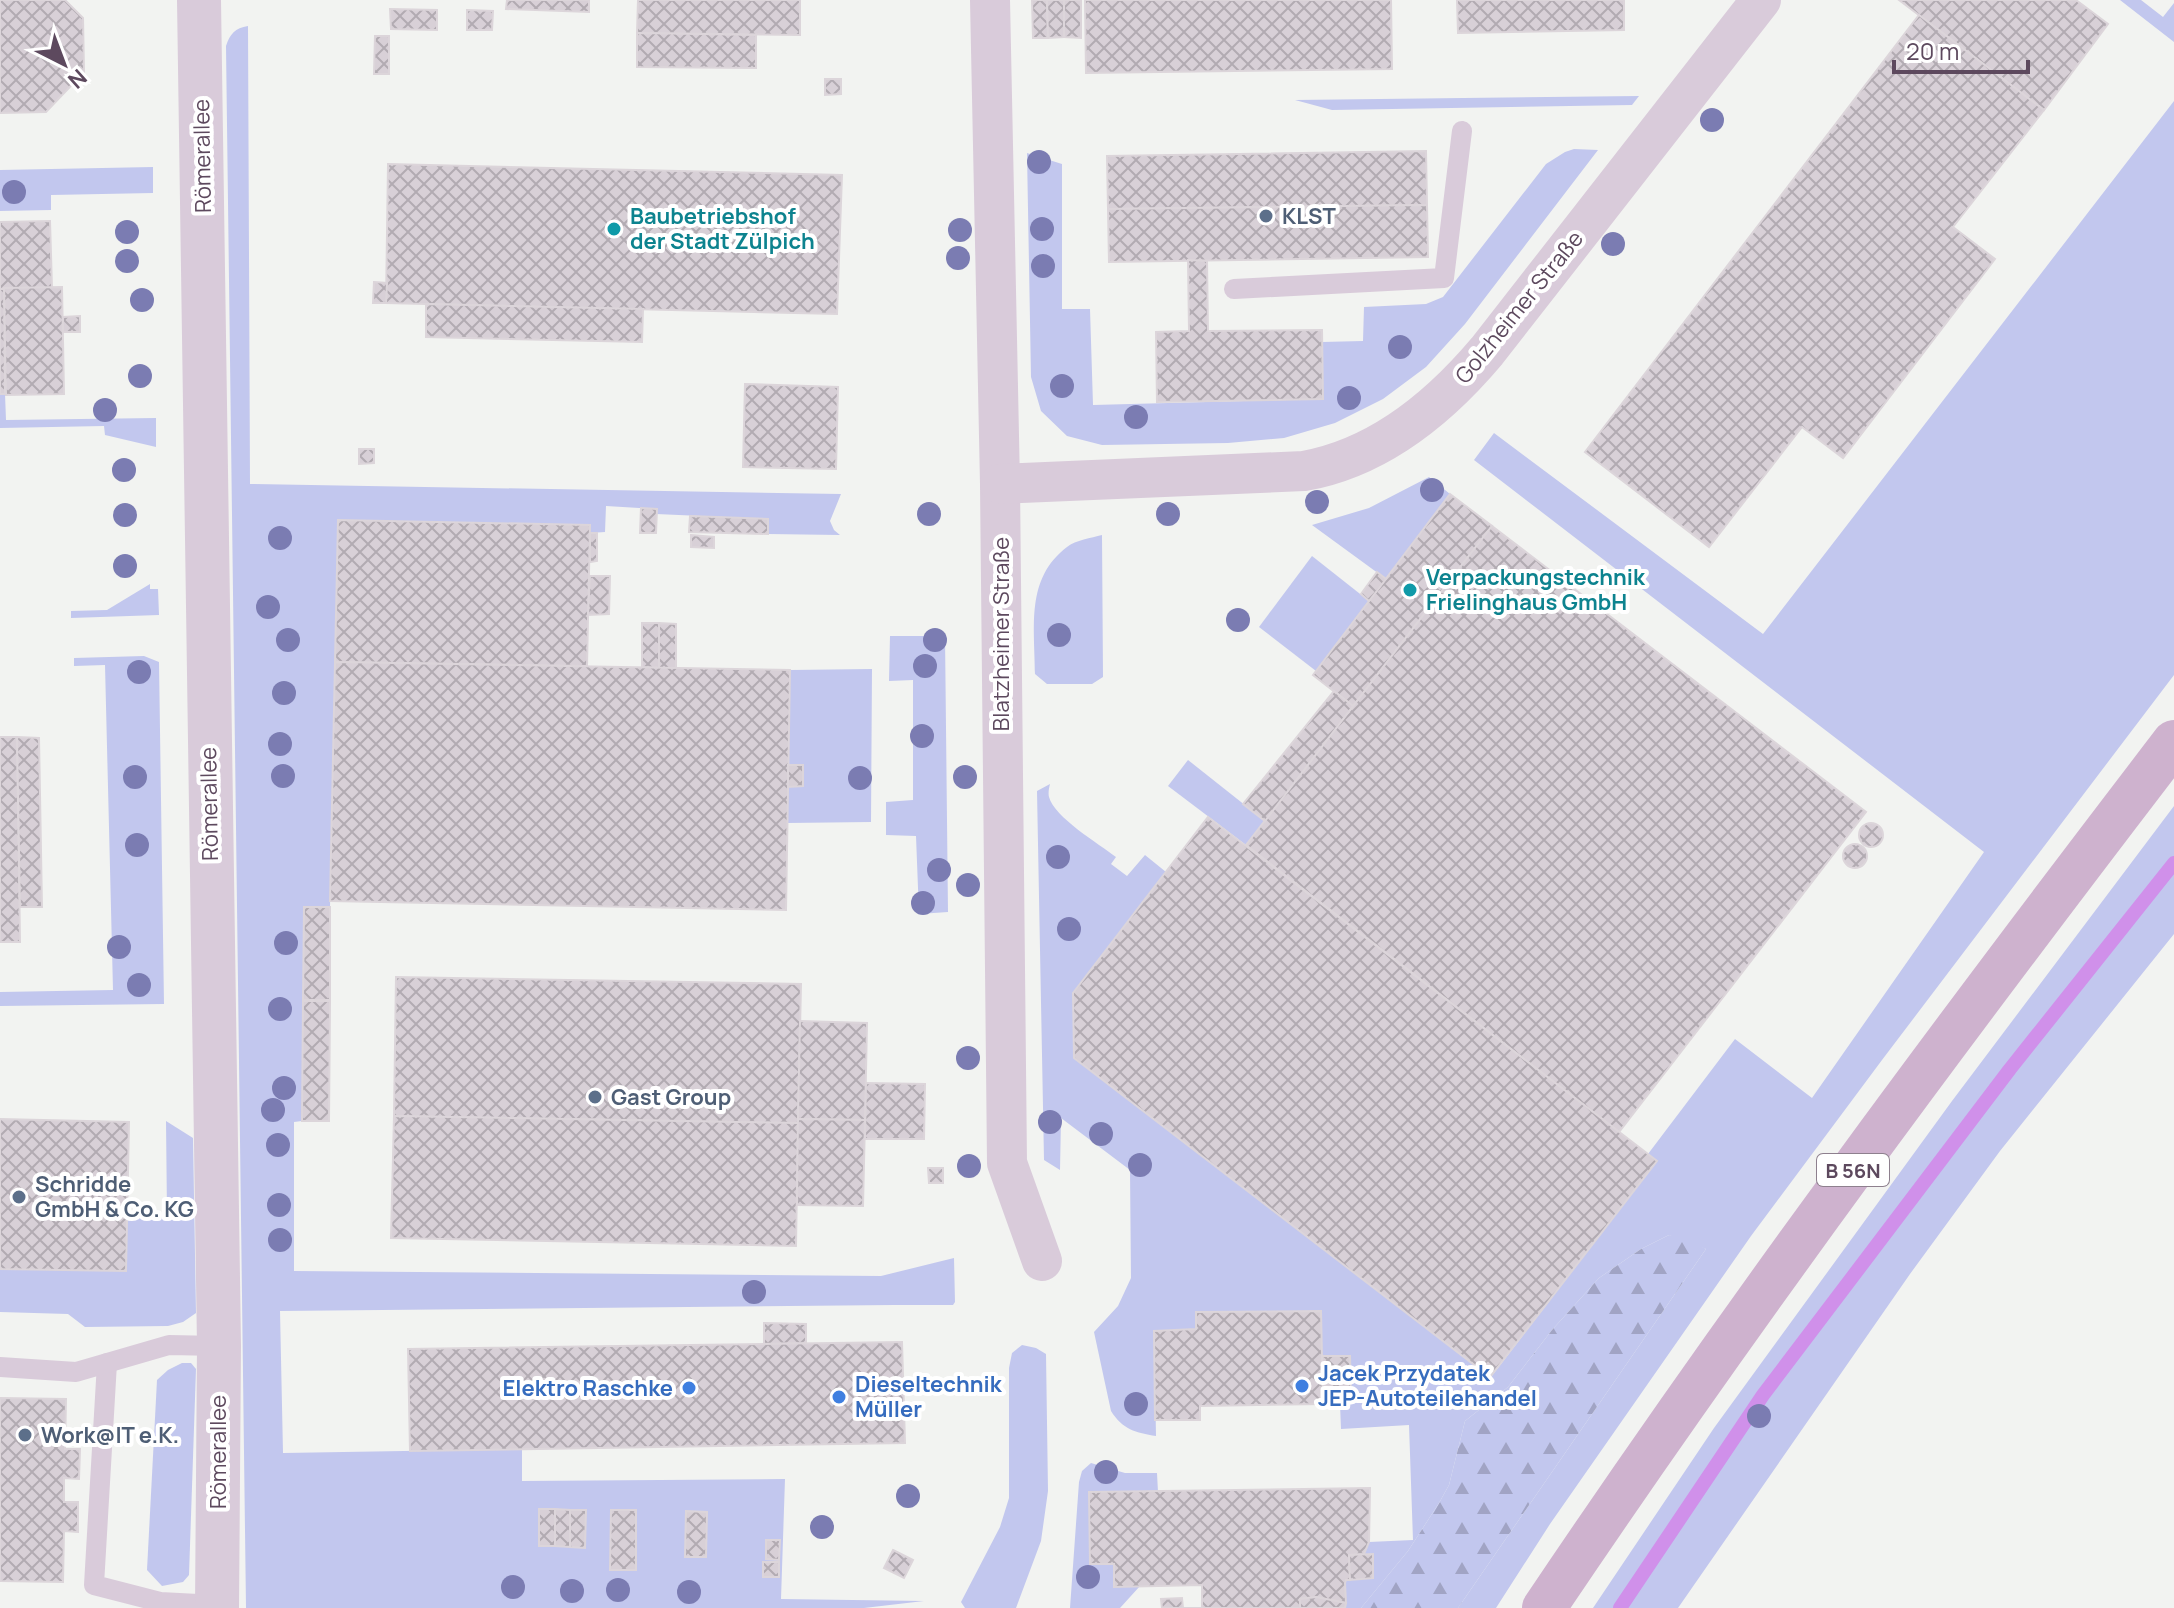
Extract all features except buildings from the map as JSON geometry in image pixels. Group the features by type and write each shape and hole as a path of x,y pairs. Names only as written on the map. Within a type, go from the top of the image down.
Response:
{"main road":[{"name":"B 56N","path":"1544,1608 1702,1379 1902,1102 2174,742"}],"street":[{"name":"Römerallee","path":"199,0 219,1346 217,1607"},
{"name":"Blatzheimer Straße","path":"990,0 1000,484 1007,1163 1042,1261"},
{"name":"Golzheimer Straße","path":"1000,484 1304,471 1341,463 1391,437 1450,391 1487,351 1761,0"}],"lane":[{"path":"1234,289 1444,278 1462,131"},
{"path":"0,1367 76,1372 169,1345 219,1346"},
{"path":"107,1363 94,1585 160,1602 217,1607"}],"green space":[{"path":"2120,0 2141,0 2163,17 2174,3 2174,42"},
{"path":"248,26 250,484 841,494 830,521 840,535 768,534 768,519 656,514 656,509 606,506 605,532 590,533 590,525 338,521 330,907 304,907 303,1000 330,1000 303,1002 302,1121 294,1122 294,1271 881,1276 954,1258 953,1305 280,1311 283,1453 522,1449 522,1481 785,1479 781,1599 924,1601 864,1608 246,1608 226,46 234,32"},
{"path":"1639,96 1632,105 1332,110 1295,100"},
{"path":"2174,101 2174,675 1751,1236 1550,1524 1496,1608 1458,1608 1706,1249 1669,1235 1641,1249 1599,1278 1552,1330 1508,1387 1465,1421 1449,1485 1439,1503 1408,1551 1361,1608 1345,1608 1346,1580 1373,1578 1373,1554 1364,1554 1369,1542 1413,1540 1409,1425 1341,1429 1340,1404 1323,1404 1323,1398 1351,1397 1350,1356 1322,1356 1321,1311 1196,1312 1196,1329 1154,1331 1156,1436 1130,1429 1111,1411 1094,1332 1118,1306 1131,1278 1130,1170 1061,1118 1060,1170 1044,1160 1037,791 1050,784 1049,797 1059,813 1116,857 1111,864 1127,876 1145,855 1166,872 1074,1058 1491,1377 1656,1162 1648,1154 1735,1039 1812,1098 1984,852 1474,460 1494,433 1763,634"},
{"path":"1574,149 1598,150 1465,324 1426,367 1383,399 1335,423 1284,438 1228,443 1102,445 1067,436 1041,411 1031,377 1027,153 1062,164 1062,309 1090,309 1093,405 1323,399 1322,342 1363,341 1364,307 1426,304 1443,297 1546,164"},
{"path":"153,167 153,193 51,195 51,210 0,211 0,170"},
{"path":"0,394 5,394 6,420 156,418 156,447 105,435 104,426 0,428"},
{"path":"1429,477 1450,494 1386,579 1312,525 1369,508"},
{"path":"1102,535 1103,677 1092,684 1047,684 1035,674 1034,622 1038,589 1044,574 1067,547"},
{"path":"1312,556 1369,601 1316,671 1259,627"},
{"path":"150,584 150,589 158,589 159,615 71,618 71,611 107,610"},
{"path":"890,636 945,636 948,912 919,914 916,836 886,835 886,802 913,800 913,680 889,681"},
{"path":"144,656 159,662 164,1004 0,1006 0,992 113,990 105,665 74,666 74,658"},
{"path":"872,669 871,822 787,823 788,787 803,786 803,765 788,765 790,670"},
{"path":"1188,760 1265,821 1246,845 1168,786"},
{"path":"2174,806 2174,934 2000,1151 1910,1274 1678,1608 1593,1608 1714,1428 1952,1101"},
{"path":"166,1121 193,1138 196,1313 183,1322 168,1326 85,1327 68,1314 0,1312 0,1269 126,1271 127,1214 167,1214"},
{"path":"1669,1235 1686,1238 1706,1249 1458,1608 1361,1608 1408,1551 1439,1503 1449,1485 1465,1421 1508,1387 1552,1330 1599,1278 1641,1249"},
{"path":"1022,1345 1046,1354 1048,1491 1041,1541 1016,1608 965,1608 961,1602 1000,1527 1009,1498 1009,1368 1012,1353"},
{"path":"182,1363 191,1363 196,1369 189,1575 183,1582 162,1586 147,1570 157,1380"},
{"path":"1091,1463 1125,1473 1157,1473 1158,1492 1114,1564 1114,1587 1140,1586 1120,1608 1070,1608 1079,1482 1082,1471"}],"waterway":[{"path":"1620,1608 1763,1395 2010,1069 2174,863"}],"place":[{"name":"KLST","path":"1266,216"},
{"name":"Baubetriebshof der Stadt Zülpich","path":"614,229"},
{"name":"Verpackungstechnik Frielinghaus GmbH","path":"1410,590"},
{"name":"Gast Group","path":"595,1097"},
{"name":"Schridde GmbH & Co. KG","path":"19,1197"},
{"name":"Jacek Przydatek JEP-Autoteilehandel","path":"1302,1386"},
{"name":"Elektro Raschke","path":"689,1388"},
{"name":"Dieseltechnik Müller","path":"839,1397"},
{"name":"Work@IT e.K.","path":"25,1435"}]}
